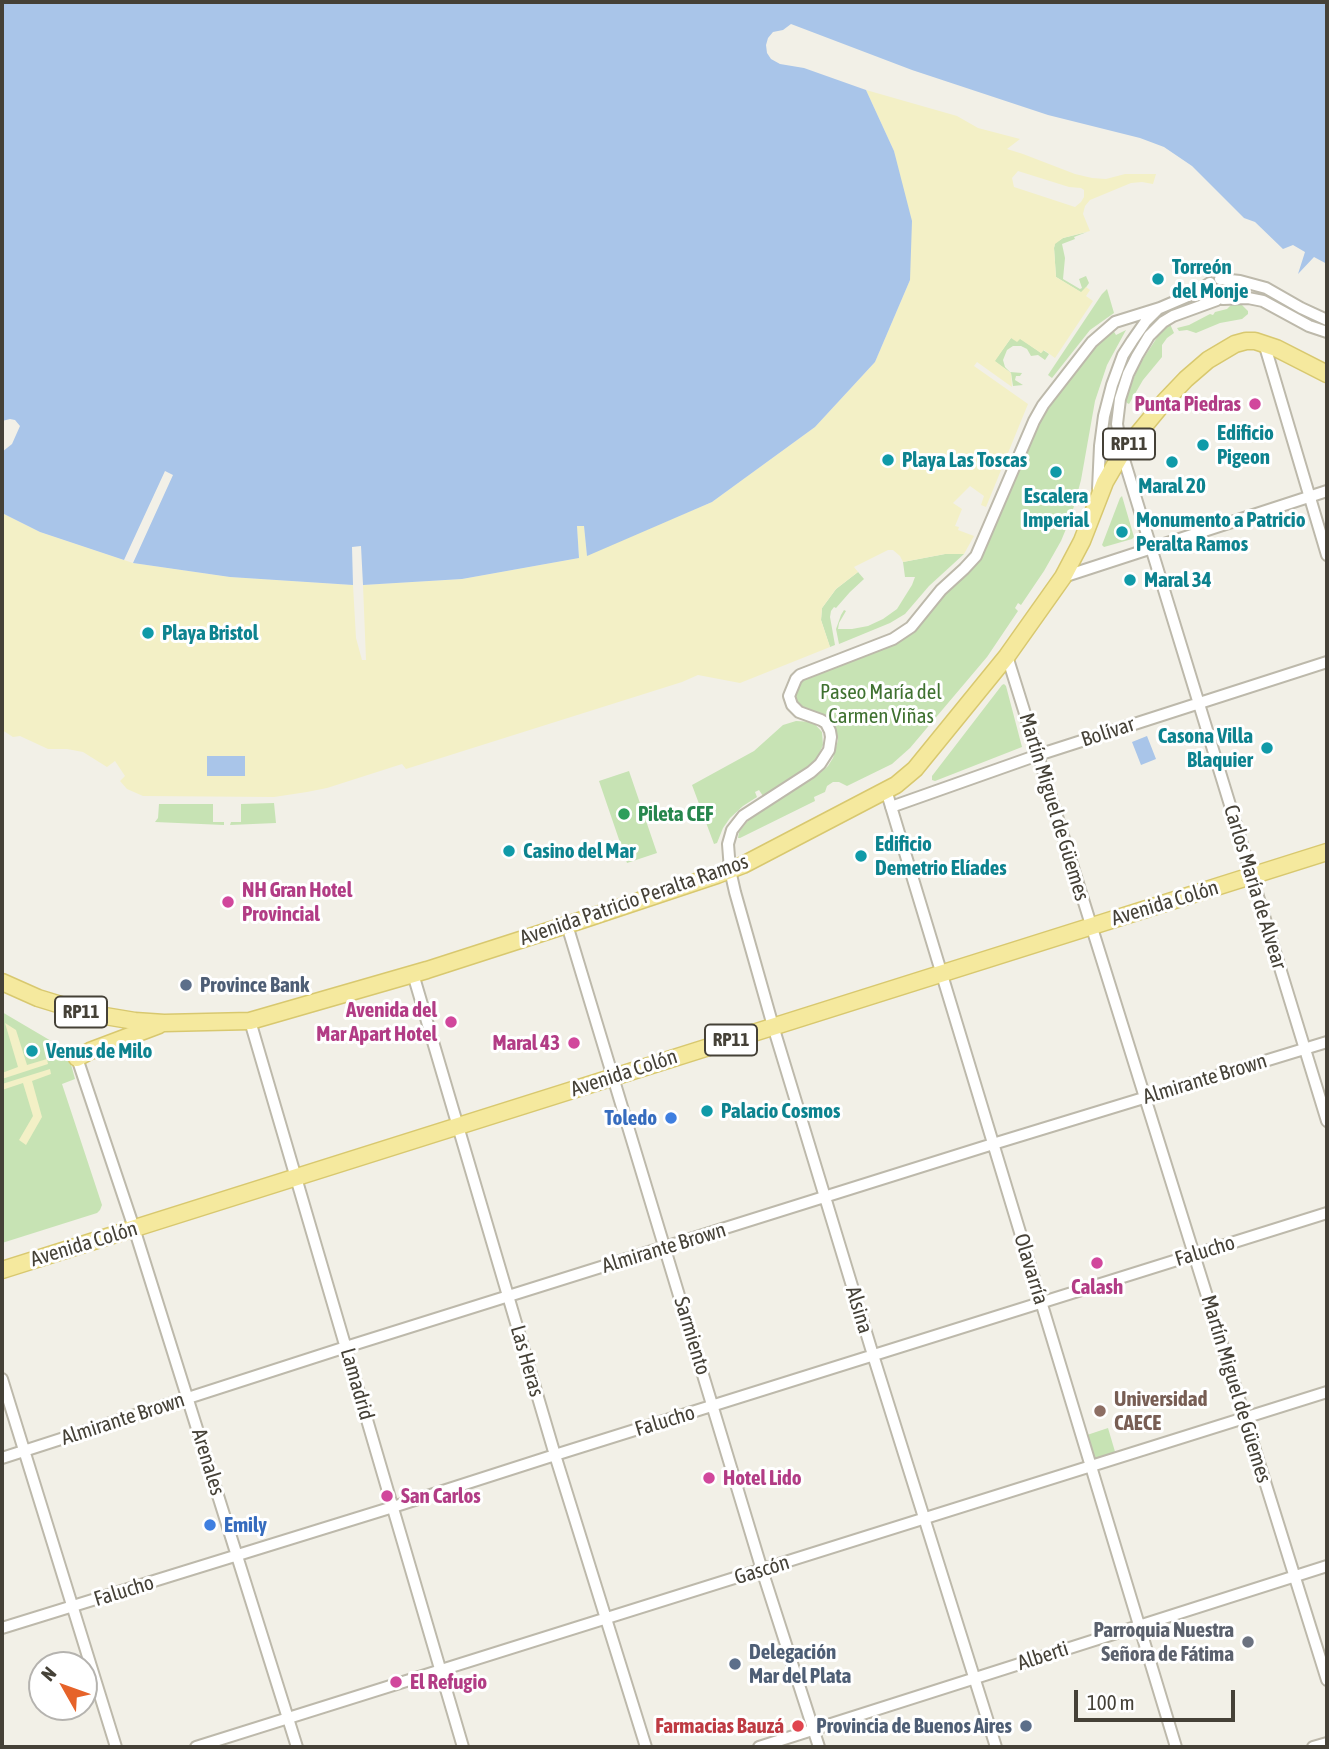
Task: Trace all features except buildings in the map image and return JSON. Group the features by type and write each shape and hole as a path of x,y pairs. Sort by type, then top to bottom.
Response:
{"main road":[{"name":"Avenida Patricio Peralta Ramos","path":"2,982 38,998 87,1013 135,1021 250,1021 413,974 730,870 886,790 915,769 1007,656 1063,578 1082,541 1105,482 1122,453 1165,401 1208,360 1224,349 1246,341 1264,343"},
{"path":"1264,343 1327,374"},
{"name":"Avenida Colón","path":"2,1270 1327,852"},
{"name":"RP11","path":"77,1058 164,1023"}],"street":[{"path":"1215,281 1226,282 1229,288 1228,294 1220,300 1213,299 1209,294 1208,288 1215,281"},
{"path":"1098,501 1100,446 1112,384 1123,355 1146,321 1160,308 1215,281 1240,281 1266,288 1327,320"},
{"name":"Carlos María de Alvear","path":"1327,332 1309,326 1264,301 1248,298 1220,300 1188,309 1168,319 1149,336 1128,374 1117,424 1122,453 1327,1121"},
{"name":"Alsina","path":"996,1747 773,1026 730,870 728,844 732,830 753,808 811,772 829,750 831,737 826,723 799,712 792,705 789,696 796,679 800,675 893,639 911,627 941,590 975,556 1034,421 1083,352 1115,322 1160,308"},
{"path":"1264,343 1327,555"},
{"path":"1063,578 1327,491"},
{"name":"Martín Miguel de Güemes","path":"1007,656 1327,1680"},
{"name":"Bolívar","path":"891,807 1038,755 1327,662"},
{"name":"Olavarría","path":"886,790 1176,1747"},
{"name":"Sarmiento","path":"567,925 762,1570 819,1747"},
{"name":"Las Heras","path":"413,974 555,1455 646,1747"},
{"name":"Lamadrid","path":"250,1021 463,1747"},
{"name":"Almirante Brown","path":"2,1458 346,1347 1327,1042"},
{"name":"Arenales","path":"77,1058 134,1228 297,1747"},
{"name":"Falucho","path":"2,1628 1327,1213"},
{"path":"2,1379 116,1747"},
{"name":"Gascón","path":"196,1747 1327,1392"},
{"name":"Alberti","path":"759,1747 1327,1566"},
{"path":"1312,1747 1327,1743"}],"green space":[{"path":"1087,232 1062,244 1065,258 1063,279 1080,289 1079,279 1086,276 1089,283 1082,293 1056,277 1054,248 1055,243 1063,238"},
{"path":"1107,289 1114,313 1090,330 1052,378 1048,375"},
{"path":"1231,305 1242,305 1248,314 1242,319 1220,323 1196,333 1179,331 1177,328 1213,315"},
{"path":"1170,324 1174,333 1162,345 1162,357 1143,380 1129,404 1127,403 1125,400 1139,365 1158,336"},
{"name":"Paseo María del Carmen Viñas","path":"1113,330 1116,335 1126,330 1107,365 1095,401 1081,480 1071,517 1044,571 1021,605 1018,603 1015,608 1018,611 987,657 910,748 892,764 847,786 833,782 827,786 825,792 814,797 815,801 738,838 739,832 751,817 819,774 833,758 838,740 835,727 824,715 804,709 798,703 795,691 800,682 890,645 966,573 1040,420 1095,346"},
{"path":"1011,338 1020,338 1041,353 1043,350 1049,354 1045,360 1038,355 1031,356 1027,349 1021,346 1013,346 1007,350 1003,360 1005,367 1010,372 1022,373 1016,376 1015,380 1023,385 1013,386 1011,373 994,361"},
{"path":"1122,496 1134,537 1104,547 1102,545"},
{"path":"945,554 964,554 929,586 905,614 839,644 836,629 844,610 846,611 838,629 868,626 883,619 897,609 915,577 905,577 903,562"},
{"path":"858,572 864,579 831,611 835,645 830,647 821,620 822,608 836,589"},
{"path":"1002,685 1006,686 1022,747 932,780 932,776"},
{"path":"796,721 813,722 822,732 823,745 818,756 801,773 763,796 759,790 755,792 757,797 730,818 714,844 692,785 754,751 783,725"},
{"path":"629,771 657,853 627,863 599,781"},
{"path":"274,803 276,823 230,825 231,822 241,822 241,804"},
{"path":"159,804 213,804 213,822 224,822 224,825 155,822"},
{"path":"2,1012 58,1045 69,1057 75,1079 62,1084 102,1205 97,1213 2,1243"},
{"path":"1108,1428 1116,1455 1090,1463 1087,1435"}],"sand":[{"name":"Playa Las Toscas","path":"866,90 957,116 978,128 1020,139 1007,149 1075,174 1106,179 1125,174 1156,174 1153,184 1131,183 1090,200 1083,214 1090,231 1063,238 1055,244 1056,277 1081,292 1086,287 1090,290 1086,296 1093,301 1055,358 1044,350 1041,353 1020,339 1017,342 1011,338 995,361 1011,373 1012,387 977,362 974,366 1028,404 986,507 981,505 984,496 970,486 953,503 962,509 955,526 959,527 958,530 974,536 964,554 945,554 903,562 893,550 888,550 854,567 858,572 836,589 822,608 821,620 830,647 740,683 698,675 406,769 402,764 327,788 274,797 143,796 127,789 120,781 125,776 115,761 107,767 83,752 48,749 20,736 13,737 2,730 2,513 40,532 133,563 230,577 353,585 356,638 362,660 366,660 363,585 462,579 579,558 577,526 584,525 587,555 712,502 815,427 875,362 910,280 894,151","holes":["1018,171 1084,190 1084,197 1075,207 1014,187 1012,178"]},
{"path":"5,1023 16,1030 27,1065 47,1059 48,1064 2,1079 2,1073 18,1067"},
{"path":"50,1069 51,1074 32,1081 42,1117 26,1145 19,1140 33,1116 23,1083 2,1090 2,1084"}],"water":[{"path":"2,2 1327,2 1327,264 1314,257 1298,274 1305,252 1293,245 1283,249 1255,222 1244,218 1192,166 1164,147 1140,138 1048,115 912,70 791,24 783,30 773,32 768,38 767,53 780,64 804,68 866,90 894,151 912,221 910,280 875,362 815,427 712,502 587,556 584,526 577,526 579,558 462,579 363,585 361,546 352,547 353,585 230,577 133,563 173,475 165,471 124,560 40,532 2,513 2,452 12,444 20,426 15,420 2,421"},
{"path":"1147,736 1156,759 1141,765 1132,742"},
{"path":"207,756 245,756 245,776 207,776"}],"place":[{"name":"Torreón del Monje","path":"1158,279"},
{"name":"Punta Piedras","path":"1255,404"},
{"name":"Edificio Pigeon","path":"1203,445"},
{"name":"Playa Las Toscas","path":"888,460"},
{"name":"Maral 20","path":"1172,462"},
{"name":"Escalera Imperial","path":"1056,472"},
{"name":"Monumento a Patricio Peralta Ramos","path":"1122,532"},
{"name":"Maral 34","path":"1130,580"},
{"name":"Playa Bristol","path":"148,633"},
{"name":"Casona Villa Blaquier","path":"1267,748"},
{"name":"Pileta CEF","path":"624,814"},
{"name":"Casino del Mar","path":"509,851"},
{"name":"Edificio Demetrio Elíades","path":"861,856"},
{"name":"NH Gran Hotel Provincial","path":"228,902"},
{"name":"Province Bank","path":"186,985"},
{"name":"Avenida del Mar Apart Hotel","path":"451,1022"},
{"name":"Maral 43","path":"574,1043"},
{"name":"Venus de Milo","path":"32,1051"},
{"name":"Palacio Cosmos","path":"707,1111"},
{"name":"Toledo","path":"671,1118"},
{"name":"Calash","path":"1097,1263"},
{"name":"Universidad CAECE","path":"1100,1411"},
{"name":"Hotel Lido","path":"709,1478"},
{"name":"San Carlos","path":"387,1496"},
{"name":"Emily","path":"210,1525"},
{"name":"Parroquia Nuestra Señora de Fátima","path":"1248,1642"},
{"name":"Delegación Mar del Plata","path":"735,1664"},
{"name":"El Refugio","path":"396,1682"},
{"name":"Farmacias Bauzá","path":"798,1726"},
{"name":"Provincia de Buenos Aires","path":"1026,1726"}]}
